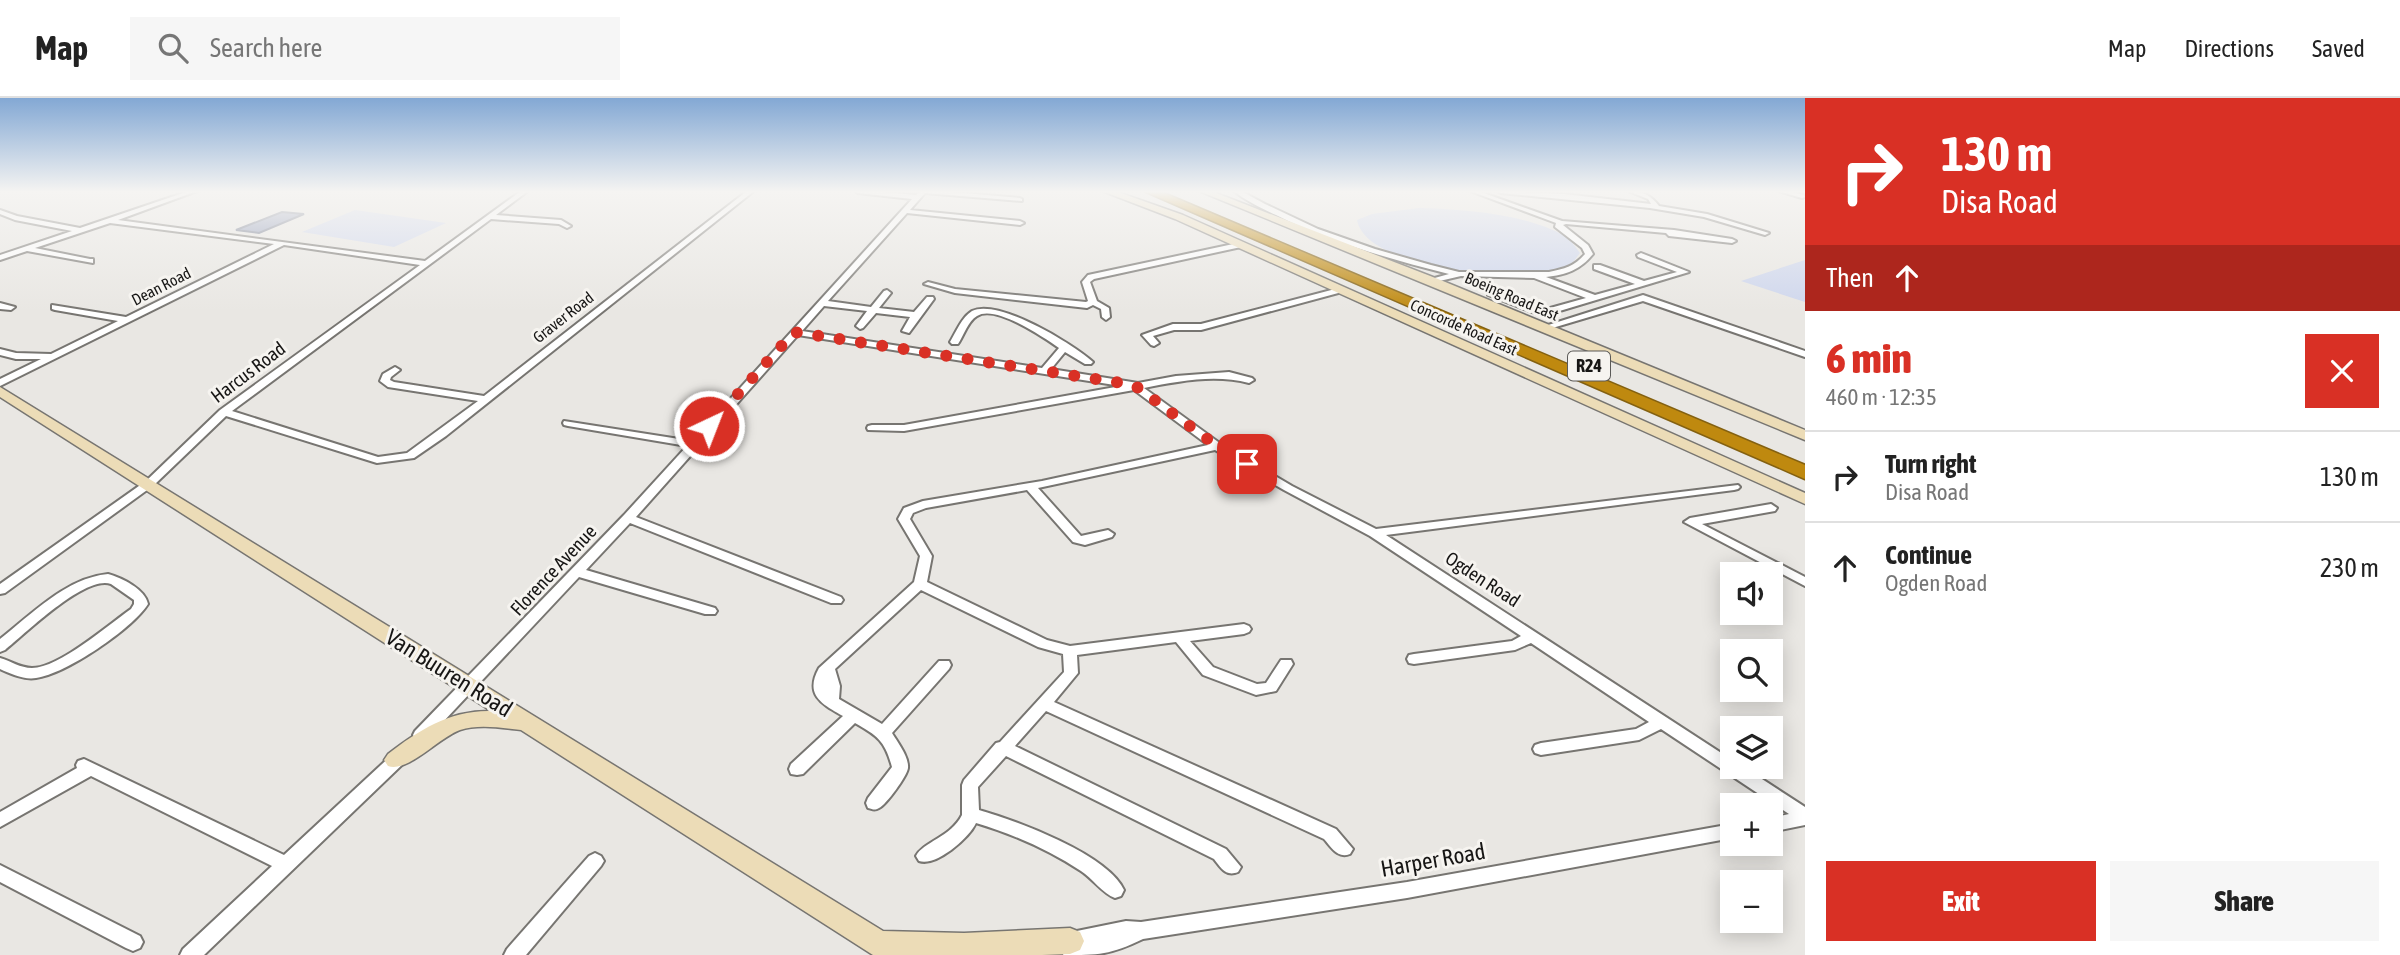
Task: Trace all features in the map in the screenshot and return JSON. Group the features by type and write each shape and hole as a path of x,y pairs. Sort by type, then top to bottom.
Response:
{"highway":[{"path":"1233,231 1399,297"},
{"name":"R24","path":"1244,231 1805,473"},
{"name":"R24","path":"1266,231 1805,458"},
{"path":"1276,231 1374,275"}],"main road":[{"name":"Concorde Road East","path":"1208,231 1805,499"},
{"name":"Boeing Road East","path":"1306,231 1452,288 1805,435"},
{"name":"Van Buuren Road","path":"0,391 890,949"},
{"path":"396,760 428,736 455,722 482,718 529,723"},
{"path":"890,949 964,946 1072,948"}],"street":[{"path":"0,258 77,231"},
{"path":"192,231 425,263"},
{"name":"Harcus Road","path":"0,590 150,483 224,412 470,231"},
{"name":"Graver Road","path":"394,459 415,454 699,231"},
{"name":"Florence Avenue","path":"190,955 470,687 628,518 886,231"},
{"path":"1323,231 1362,247 1471,276 1537,276 1580,264 1589,254 1585,247 1565,231"},
{"path":"1642,231 1732,241"},
{"path":"1675,231 1679,236"},
{"path":"1758,231 1765,233"},
{"name":"Dean Road","path":"0,383 283,243"},
{"path":"1106,317 1105,309 1093,302 1086,282 1088,278 1238,245"},
{"path":"26,249 90,261"},
{"path":"1492,295 1543,313 1685,271 1641,255"},
{"path":"1597,267 1643,284"},
{"path":"1434,281 1461,274"},
{"path":"1452,288 1471,276"},
{"path":"1537,276 1594,298"},
{"path":"928,284 934,288 1080,306 1093,302"},
{"path":"1153,344 1147,335 1154,331 1173,327 1201,327 1339,290"},
{"path":"860,327 871,309 887,293"},
{"path":"1546,327 1643,298 1805,354"},
{"path":"906,331 930,299"},
{"path":"820,303 916,315"},
{"path":"0,306 10,307"},
{"path":"55,307 125,320"},
{"path":"955,342 972,314 980,312 1017,318 1088,362"},
{"path":"1190,322 1236,312 1249,314"},
{"path":"794,332 1134,385"},
{"path":"1045,370 1063,347"},
{"path":"0,352 16,356 53,356"},
{"path":"395,370 386,376 385,382 485,399"},
{"path":"872,428 904,428 1134,385 1229,375 1249,380"},
{"name":"Ogden Road","path":"1134,385 1217,446 1288,488 1374,533 1805,817"},
{"path":"224,412 377,460 394,459"},
{"path":"568,423 692,444"},
{"path":"874,803 897,775 900,767 884,732 852,717 820,690 827,668 920,584 926,556 907,527 905,519 908,511 923,505 1030,486 1217,446"},
{"path":"1030,486 1077,539 1085,541 1108,534"},
{"path":"1374,533 1734,487"},
{"path":"1771,508 1690,522 1805,582"},
{"path":"628,518 836,600"},
{"path":"1785,572 1805,568"},
{"path":"578,572 710,611"},
{"path":"0,663 21,673 39,673 66,660 136,612 141,604 140,598 110,578 96,579 76,588 1,646"},
{"path":"920,584 1043,644 1070,651 1244,628"},
{"path":"1414,659 1515,645 1532,637"},
{"path":"1180,638 1208,671 1256,690 1271,687 1286,664"},
{"path":"925,856 961,832 971,815 970,785 1071,673 1070,651"},
{"path":"884,732 944,665"},
{"path":"1043,703 1330,834 1344,849"},
{"path":"797,769 852,717"},
{"path":"1541,748 1639,734 1662,722"},
{"path":"1002,747 1220,854 1231,867"},
{"path":"0,820 88,767 287,865"},
{"path":"971,815 1007,825 1103,874 1115,890"},
{"path":"1783,822 1805,817"},
{"name":"Harper Road","path":"1024,955 1119,942 1141,931 1407,890 1720,833"},
{"path":"514,955 595,861"},
{"path":"0,873 133,942"}],"shaded area":[{"path":"304,231 429,231 394,247 302,232"},
{"path":"1363,231 1554,231 1565,236 1580,253 1569,265 1549,271 1487,273 1418,262 1388,251 1367,237"},
{"path":"1805,260 1805,302 1741,281"}],"route":[{"path":"709,426 794,332 1134,385 1217,446 1247,464"}]}
